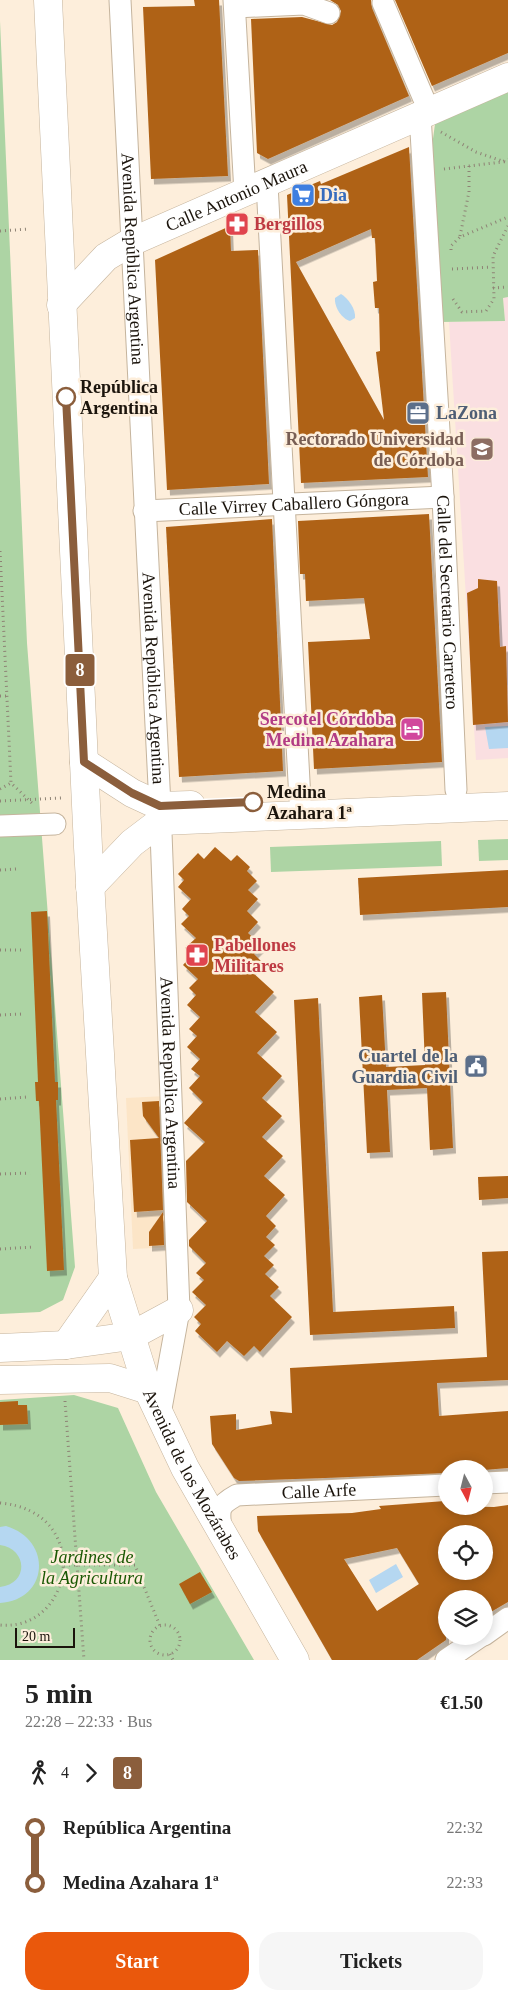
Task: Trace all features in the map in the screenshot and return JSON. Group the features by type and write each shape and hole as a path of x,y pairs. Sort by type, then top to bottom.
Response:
{"main road":[{"path":"48,0 90,887 113,1278 66,1345"},
{"name":"Calle Antonio Maura","path":"61,305 106,257 131,242 508,77"},
{"path":"84,762 161,813 508,806"},
{"path":"90,887 161,813 300,800 508,787"},
{"name":"Avenida de los Mozárabes","path":"113,1278 148,1390 185,1468 295,1660"},
{"path":"0,1348 66,1345 131,1336 178,1310"},
{"path":"0,1380 110,1378 148,1390"}],"street":[{"name":"Avenida República Argentina","path":"120,0 144,510 161,813 178,1310 160,1414"},
{"path":"382,3 425,113"},
{"path":"300,800 284,504 256,188 234,4 304,4 329,13"},
{"name":"Calle del Secretario Carretero","path":"425,113 424,171 443,496 456,790"},
{"name":"Calle Virrey Caballero Góngora","path":"144,510 443,496"},
{"path":"0,826 55,824"},
{"path":"493,1483 508,1482"},
{"name":"Calle Arfe","path":"221,1531 219,1514 222,1504 228,1499 237,1496 438,1485"},
{"path":"493,1628 508,1618"},
{"path":"446,1660 468,1645"}],"path":[{"path":"451,140 508,163"},
{"path":"424,171 502,162 508,159"},
{"path":"460,237 469,192 469,166"},
{"path":"451,252 450,246 460,237 508,217"},
{"path":"453,294 453,302 462,312 486,311 494,300 492,267 495,248 508,226"},
{"path":"0,231 28,229"},
{"path":"452,264 452,278"},
{"path":"452,269 492,267"},
{"path":"493,288 508,287"},
{"path":"0,551 11,783 55,824"},
{"path":"0,696 7,696"},
{"path":"0,789 11,783"},
{"path":"0,802 86,796"},
{"path":"0,870 18,869"},
{"path":"0,950 21,950"},
{"path":"0,1016 24,1014"},
{"path":"0,1098 27,1097"},
{"path":"0,1174 30,1173"},
{"path":"0,1249 33,1247"},
{"path":"63,1378 84,1660"},
{"path":"0,1504 16,1505 31,1510 45,1520 56,1533 62,1548 64,1565 61,1583 53,1599 40,1613 24,1622 0,1625"},
{"path":"64,1565 135,1565 160,1626"},
{"path":"160,1626 173,1627 180,1635 178,1649 170,1654 160,1654 150,1643 152,1633 160,1626"},
{"path":"170,1654 173,1660"}],"shaded area":[{"name":"Rectorado Universidad de Córdoba","path":"503,297 508,297 508,758 476,760 449,322 505,321"},
{"path":"166,1096 173,1247 133,1249 126,1098"}],"green space":[{"path":"0,21 27,643 75,1267 63,1300 40,1312 0,1314"},
{"path":"508,86 508,297 503,298 505,321 440,322 432,146 435,124"},
{"path":"508,839 508,860 479,861 478,840"},
{"path":"441,841 442,866 271,872 270,847"},
{"name":"Jardines de la Agricultura","path":"74,1395 118,1408 156,1492 254,1660 0,1660 0,1400"}],"water":[{"path":"341,294 349,301 354,311 355,318 350,321 341,315 337,309 335,298"},
{"path":"508,726 508,748 489,749 485,727"},
{"path":"6,1526 21,1533 32,1544 38,1556 39,1569 36,1581 28,1592 16,1599 0,1603 0,1587 16,1580 21,1566 20,1559 16,1553 0,1545 0,1527"},
{"path":"396,1564 403,1577 376,1593 369,1580"}],"building":[{"path":"194,0 219,0 228,176 151,179 143,7 195,6"},
{"path":"330,0 371,0 372,8 409,96 268,159 257,153 251,19 302,17 332,25 337,22 341,11 338,5"},
{"path":"395,0 508,0 508,53 432,86"},
{"path":"409,147 428,477 301,483 287,195 320,181 321,184","holes":["371,229 372,238 375,238 377,281 373,282 375,308 379,308 380,351 376,352 384,420 296,262"]},
{"path":"230,226 231,251 258,250 269,484 167,490 155,260"},
{"path":"429,514 442,762 314,769 308,642 370,639 364,598 306,601 305,574 300,574 298,521"},
{"path":"272,519 283,771 179,777 166,527"},
{"path":"478,579 497,581 500,647 506,646 508,722 473,725 467,593 478,588"},
{"path":"215,847 231,861 237,855 250,867 247,871 257,881 248,890 258,899 247,911 258,922 248,933 262,946 254,954 261,961 251,971 274,992 255,1012 277,1032 257,1053 282,1076 262,1098 282,1116 262,1137 283,1156 264,1176 285,1195 266,1216 276,1226 266,1237 275,1245 264,1256 274,1265 265,1274 279,1287 270,1296 292,1317 260,1352 254,1346 244,1356 227,1341 217,1352 195,1331 201,1324 194,1317 206,1305 192,1292 204,1280 196,1273 206,1263 189,1246 189,1240 207,1221 187,1202 186,1161 205,1142 184,1123 203,1102 189,1088 200,1076 191,1069 200,1059 187,1047 197,1036 189,1029 200,1017 187,1005 196,995 189,988 198,979 183,965 192,955 185,948 196,938 181,924 189,916 182,909 191,899 178,887 184,880 178,874 198,853 204,859"},
{"path":"508,870 508,907 360,915 358,878"},
{"path":"47,911 55,1082 58,1082 58,1100 56,1100 64,1270 47,1271 39,1101 36,1101 35,1082 38,1082 31,912"},
{"path":"446,992 453,1148 430,1150 427,1088 387,1090 390,1152 367,1153 359,997 382,995 386,1067 425,1065 422,993"},
{"path":"318,998 333,1312 454,1306 455,1328 310,1335 294,1000"},
{"path":"159,1101 163,1210 134,1212 130,1140 159,1138 143,1116 142,1102"},
{"path":"508,1176 508,1198 479,1200 478,1177"},
{"path":"163,1212 164,1245 149,1246 149,1232"},
{"path":"508,1251 508,1380 437,1383 439,1416 508,1411 508,1468 493,1469 493,1460 438,1460 438,1473 239,1481 234,1478 212,1444 210,1416 236,1414 236,1430 272,1424 270,1411 292,1413 290,1368 487,1357 482,1252"},
{"path":"18,1401 18,1405 27,1405 28,1424 0,1425 0,1402"},
{"path":"438,1502 438,1515 493,1515 493,1507 508,1505 508,1602 493,1611 493,1590 438,1590 439,1645 417,1660 332,1660 258,1531 257,1516 352,1513 381,1509 379,1506","holes":["397,1548 419,1584 377,1611 344,1559"]},
{"path":"200,1572 212,1592 190,1604 179,1584"}],"bus line":[{"name":"8","path":"66,397 84,762 132,793 160,806 253,802"}],"place":[{"name":"Dia","path":"303,195"},
{"name":"Bergillos","path":"237,224"},
{"name":"República Argentina","path":"66,397"},
{"name":"LaZona","path":"418,413"},
{"name":"Rectorado Universidad de Córdoba","path":"482,449"},
{"name":"Sercotel Córdoba Medina Azahara","path":"412,729"},
{"name":"Medina Azahara 1ª","path":"253,802"},
{"name":"Pabellones Militares","path":"197,955"},
{"name":"Cuartel de la Guardia Civil","path":"476,1066"}]}
